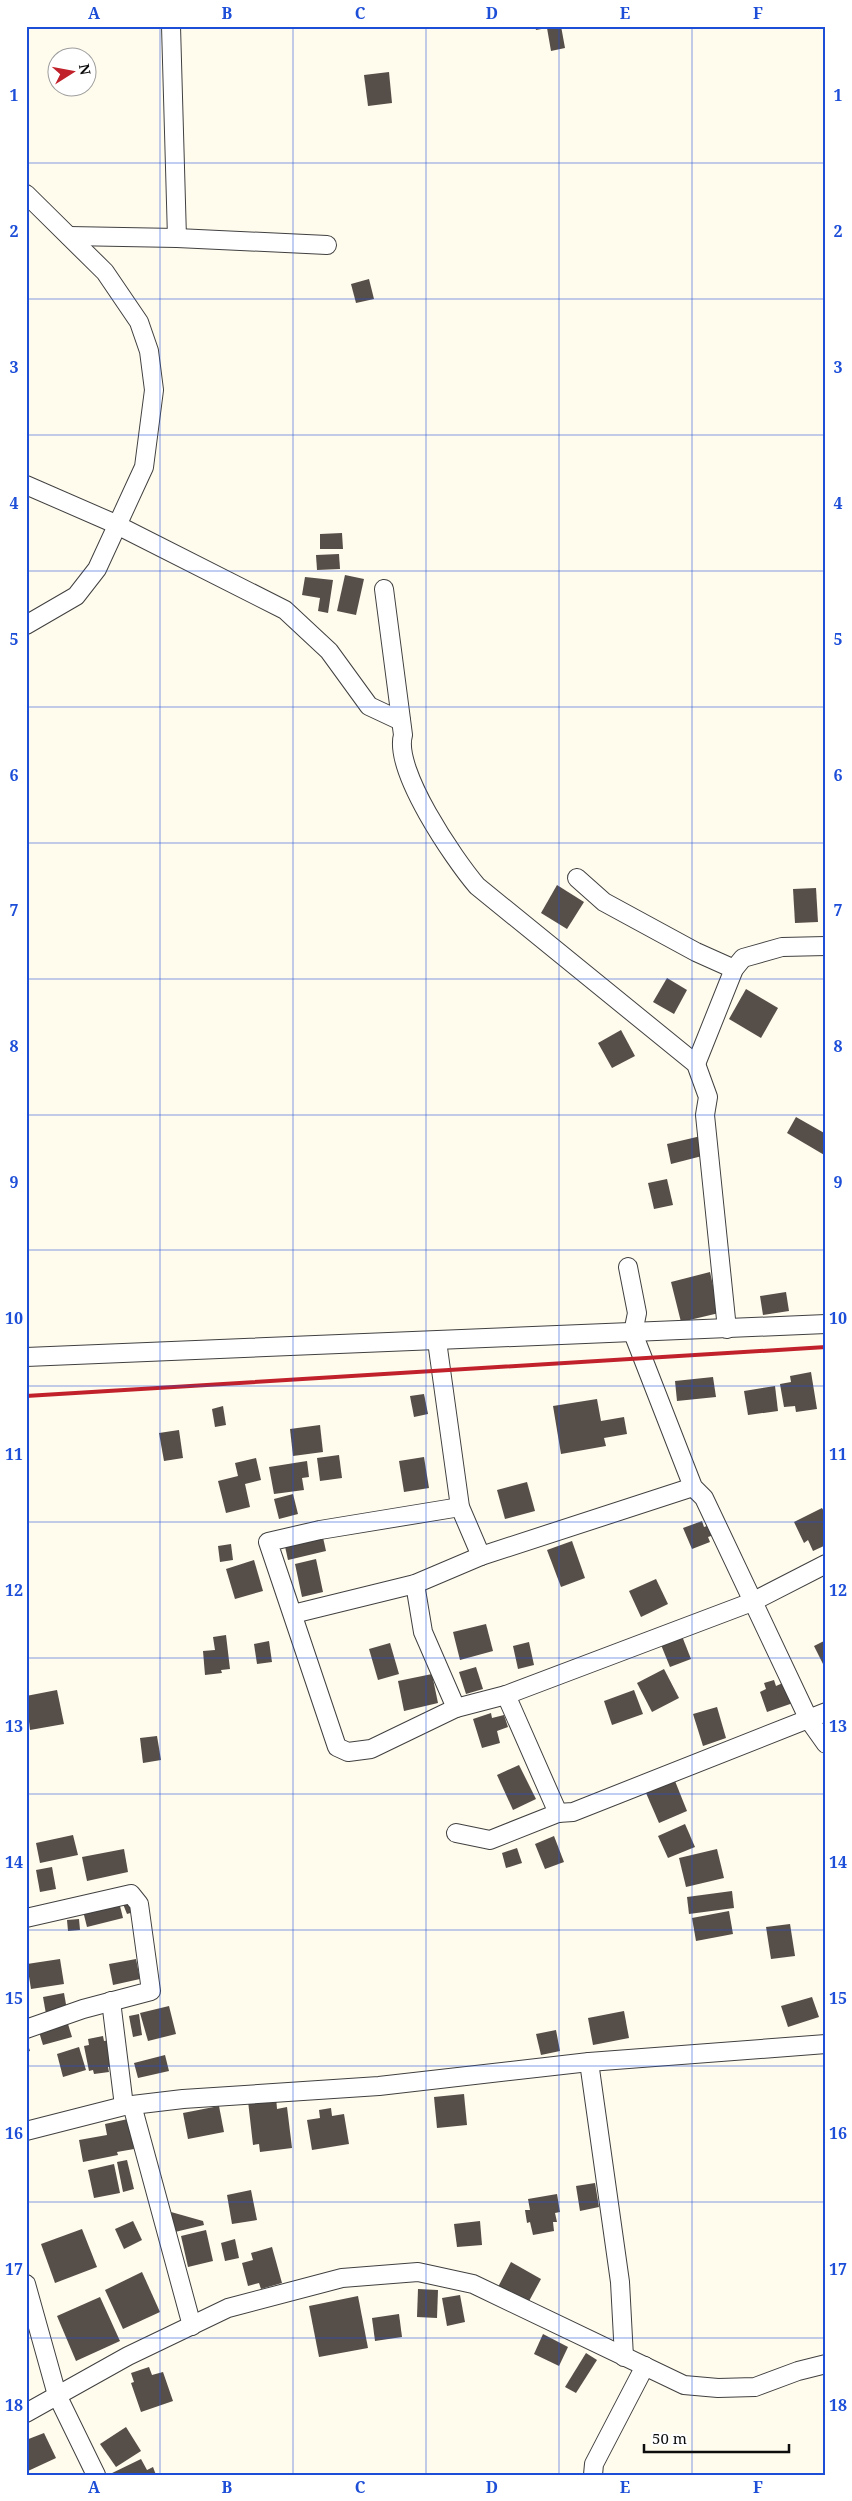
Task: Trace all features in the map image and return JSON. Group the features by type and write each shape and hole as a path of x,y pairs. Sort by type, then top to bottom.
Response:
{"street":[{"path":"171,26 177,238"},
{"path":"26,194 105,272 139,322 149,351 154,390 144,468 97,569 76,596 26,625"},
{"path":"69,236 177,238 327,245"},
{"path":"26,485 117,525 285,610 329,651 369,706 401,721"},
{"path":"384,589 403,736 400,746 421,801 459,865 477,886 696,1064 708,1096 705,1115 726,1329"},
{"path":"577,878 604,902 696,952 734,969"},
{"path":"696,1064 734,969 743,958 782,947 826,946"},
{"path":"628,1267 637,1313 633,1334 694,1487 704,1498 809,1720 826,1744"},
{"path":"26,1357 633,1334 826,1324"},
{"path":"437,1341 460,1507 481,1556"},
{"path":"293,1614 416,1584 481,1556 694,1487"},
{"path":"460,1507 320,1530 268,1542 338,1747 348,1752 370,1749 456,1708 506,1695 752,1602 826,1564"},
{"path":"416,1584 423,1632 456,1708"},
{"path":"506,1695 558,1813"},
{"path":"456,1833 490,1840 558,1813 573,1812 826,1712"},
{"path":"26,1918 131,1894 140,1904 151,1991 111,2001 26,2029"},
{"path":"111,2001 128,2106 192,2326"},
{"path":"26,2131 128,2106 182,2099 380,2086 589,2062 826,2044"},
{"path":"589,2062 620,2282 624,2357"},
{"path":"26,2413 128,2356 228,2308 342,2278 418,2272 473,2284 684,2385 718,2388 755,2387 798,2371 826,2364"},
{"path":"26,2284 58,2395 96,2475"},
{"path":"593,2475 594,2464 645,2366"}],"building":[{"path":"535,26 561,26 565,48 551,51 547,28 536,30"},
{"path":"389,72 392,103 368,106 364,75"},
{"path":"369,279 374,299 356,303 351,284"},
{"path":"342,533 343,549 320,549 320,534"},
{"path":"339,554 340,569 317,570 316,555"},
{"path":"345,575 364,579 356,615 337,611"},
{"path":"305,577 333,580 328,613 318,611 320,598 302,595"},
{"path":"557,885 584,902 567,929 541,913"},
{"path":"816,888 818,922 795,923 793,889"},
{"path":"667,978 687,990 674,1014 653,1002"},
{"path":"746,989 778,1008 761,1038 729,1019"},
{"path":"621,1030 635,1056 612,1068 598,1043"},
{"path":"796,1117 826,1134 826,1156 787,1133"},
{"path":"701,1136 706,1155 671,1164 667,1144"},
{"path":"667,1179 673,1205 654,1209 648,1183"},
{"path":"710,1272 719,1313 681,1322 671,1282"},
{"path":"786,1292 789,1311 763,1315 760,1296"},
{"path":"811,1372 817,1409 796,1412 795,1406 784,1407 780,1384 791,1382 790,1376"},
{"path":"713,1377 716,1397 677,1401 675,1381"},
{"path":"775,1386 778,1411 748,1415 744,1391"},
{"path":"424,1394 428,1414 414,1417 410,1396"},
{"path":"597,1399 601,1421 624,1417 627,1434 604,1438 606,1446 561,1454 553,1406"},
{"path":"223,1406 226,1425 215,1427 212,1409"},
{"path":"320,1425 323,1452 293,1456 290,1429"},
{"path":"179,1430 183,1458 164,1461 159,1433"},
{"path":"339,1455 342,1478 320,1481 317,1458"},
{"path":"424,1457 429,1488 404,1492 399,1461"},
{"path":"256,1458 261,1480 245,1484 250,1507 226,1513 218,1481 238,1476 235,1463"},
{"path":"307,1461 309,1477 302,1478 304,1490 274,1494 269,1467"},
{"path":"527,1482 535,1511 505,1519 497,1490"},
{"path":"293,1494 298,1514 279,1519 274,1499"},
{"path":"822,1508 826,1515 826,1545 813,1551 808,1540 804,1543 794,1522"},
{"path":"702,1521 704,1527 710,1525 714,1535 708,1537 710,1542 692,1549 683,1528"},
{"path":"322,1533 326,1551 288,1560 284,1542"},
{"path":"572,1541 585,1578 561,1587 547,1550"},
{"path":"231,1544 233,1560 220,1562 218,1546"},
{"path":"316,1559 323,1592 302,1597 295,1564"},
{"path":"254,1560 263,1591 235,1599 226,1569"},
{"path":"656,1579 668,1604 641,1617 629,1591"},
{"path":"486,1624 493,1651 460,1660 453,1632"},
{"path":"680,1631 691,1659 670,1667 659,1640"},
{"path":"226,1635 230,1669 221,1670 222,1673 205,1675 203,1651 215,1650 213,1637"},
{"path":"826,1640 826,1670 814,1646"},
{"path":"269,1641 272,1662 257,1664 254,1644"},
{"path":"529,1642 534,1665 518,1669 513,1646"},
{"path":"390,1643 399,1674 378,1680 369,1649"},
{"path":"476,1667 483,1689 466,1694 459,1672"},
{"path":"664,1669 679,1698 652,1712 637,1683"},
{"path":"432,1674 438,1703 404,1711 398,1681"},
{"path":"774,1680 776,1686 785,1682 793,1703 767,1712 760,1692 766,1689 764,1683"},
{"path":"57,1690 64,1724 30,1730 26,1696"},
{"path":"634,1690 643,1714 612,1725 604,1701"},
{"path":"717,1707 726,1738 703,1746 693,1714"},
{"path":"491,1713 492,1718 504,1715 508,1727 497,1731 500,1743 482,1748 473,1719"},
{"path":"157,1736 161,1760 143,1763 140,1738"},
{"path":"519,1765 536,1799 513,1810 497,1775"},
{"path":"675,1781 687,1811 659,1823 646,1793"},
{"path":"685,1824 695,1847 668,1858 658,1836"},
{"path":"73,1835 78,1855 40,1863 36,1843"},
{"path":"554,1836 564,1862 545,1869 535,1844"},
{"path":"517,1848 522,1863 506,1868 502,1853"},
{"path":"124,1849 128,1872 87,1881 82,1857"},
{"path":"717,1849 724,1878 686,1887 679,1858"},
{"path":"52,1867 56,1889 40,1892 36,1870"},
{"path":"732,1891 734,1908 689,1914 687,1897"},
{"path":"135,1901 137,1911 127,1914 123,1904"},
{"path":"119,1902 123,1918 87,1927 83,1911"},
{"path":"729,1911 733,1934 696,1941 692,1918"},
{"path":"79,1919 80,1930 68,1931 67,1920"},
{"path":"790,1924 795,1956 771,1959 766,1927"},
{"path":"60,1959 64,1984 31,1989 27,1964"},
{"path":"136,1959 140,1979 113,1985 109,1964"},
{"path":"64,1993 67,2010 46,2014 43,1997"},
{"path":"812,1997 819,2017 788,2027 781,2006"},
{"path":"169,2006 176,2034 148,2041 140,2013"},
{"path":"624,2011 629,2038 593,2045 588,2018"},
{"path":"139,2014 142,2035 133,2037 129,2016"},
{"path":"68,2024 72,2037 43,2045 39,2032"},
{"path":"556,2030 560,2051 541,2055 536,2034"},
{"path":"103,2036 104,2041 110,2040 115,2066 108,2067 109,2072 94,2074 93,2070 89,2071 84,2046 89,2045 88,2039"},
{"path":"26,2039 30,2051 26,2052"},
{"path":"79,2047 86,2070 63,2077 57,2054"},
{"path":"165,2055 169,2071 138,2078 134,2063"},
{"path":"464,2094 467,2125 437,2128 434,2097"},
{"path":"276,2097 277,2109 287,2107 292,2148 260,2152 259,2144 253,2145 248,2101"},
{"path":"219,2106 224,2132 188,2139 183,2113"},
{"path":"331,2108 332,2116 344,2114 349,2144 312,2150 307,2120 320,2118 319,2110"},
{"path":"128,2119 134,2149 117,2152 118,2155 83,2162 79,2140 107,2135 105,2124"},
{"path":"127,2160 134,2189 123,2192 117,2162"},
{"path":"114,2164 120,2193 94,2198 88,2170"},
{"path":"595,2183 599,2207 580,2211 576,2186"},
{"path":"251,2190 257,2220 232,2224 227,2195"},
{"path":"557,2194 560,2212 555,2213 557,2222 553,2222 554,2231 533,2235 530,2222 527,2223 525,2210 530,2210 528,2199"},
{"path":"171,2212 203,2221 204,2225 175,2232"},
{"path":"133,2221 142,2240 124,2249 115,2229"},
{"path":"480,2221 482,2245 457,2247 454,2224"},
{"path":"82,2229 97,2267 55,2283 41,2244"},
{"path":"206,2230 213,2261 188,2267 181,2236"},
{"path":"235,2239 239,2258 225,2261 221,2243"},
{"path":"272,2247 282,2283 261,2289 259,2283 248,2286 242,2263 253,2260 251,2253"},
{"path":"511,2262 541,2279 528,2303 498,2287"},
{"path":"142,2272 160,2312 123,2329 105,2290"},
{"path":"418,2289 438,2290 437,2318 417,2317"},
{"path":"460,2295 465,2322 447,2326 442,2298"},
{"path":"358,2296 368,2348 319,2357 309,2306"},
{"path":"100,2297 120,2341 76,2361 57,2316"},
{"path":"399,2314 402,2337 375,2341 372,2318"},
{"path":"543,2334 568,2347 559,2366 534,2354"},
{"path":"586,2353 597,2360 576,2393 565,2387"},
{"path":"149,2367 152,2375 163,2372 173,2401 141,2412 131,2383 134,2382 131,2373"},
{"path":"126,2427 141,2451 116,2467 100,2444"},
{"path":"44,2433 56,2458 28,2471 26,2440"},
{"path":"141,2459 147,2470 153,2467 156,2475 108,2475"}],"railway":[{"path":"26,1396 826,1347"}]}
